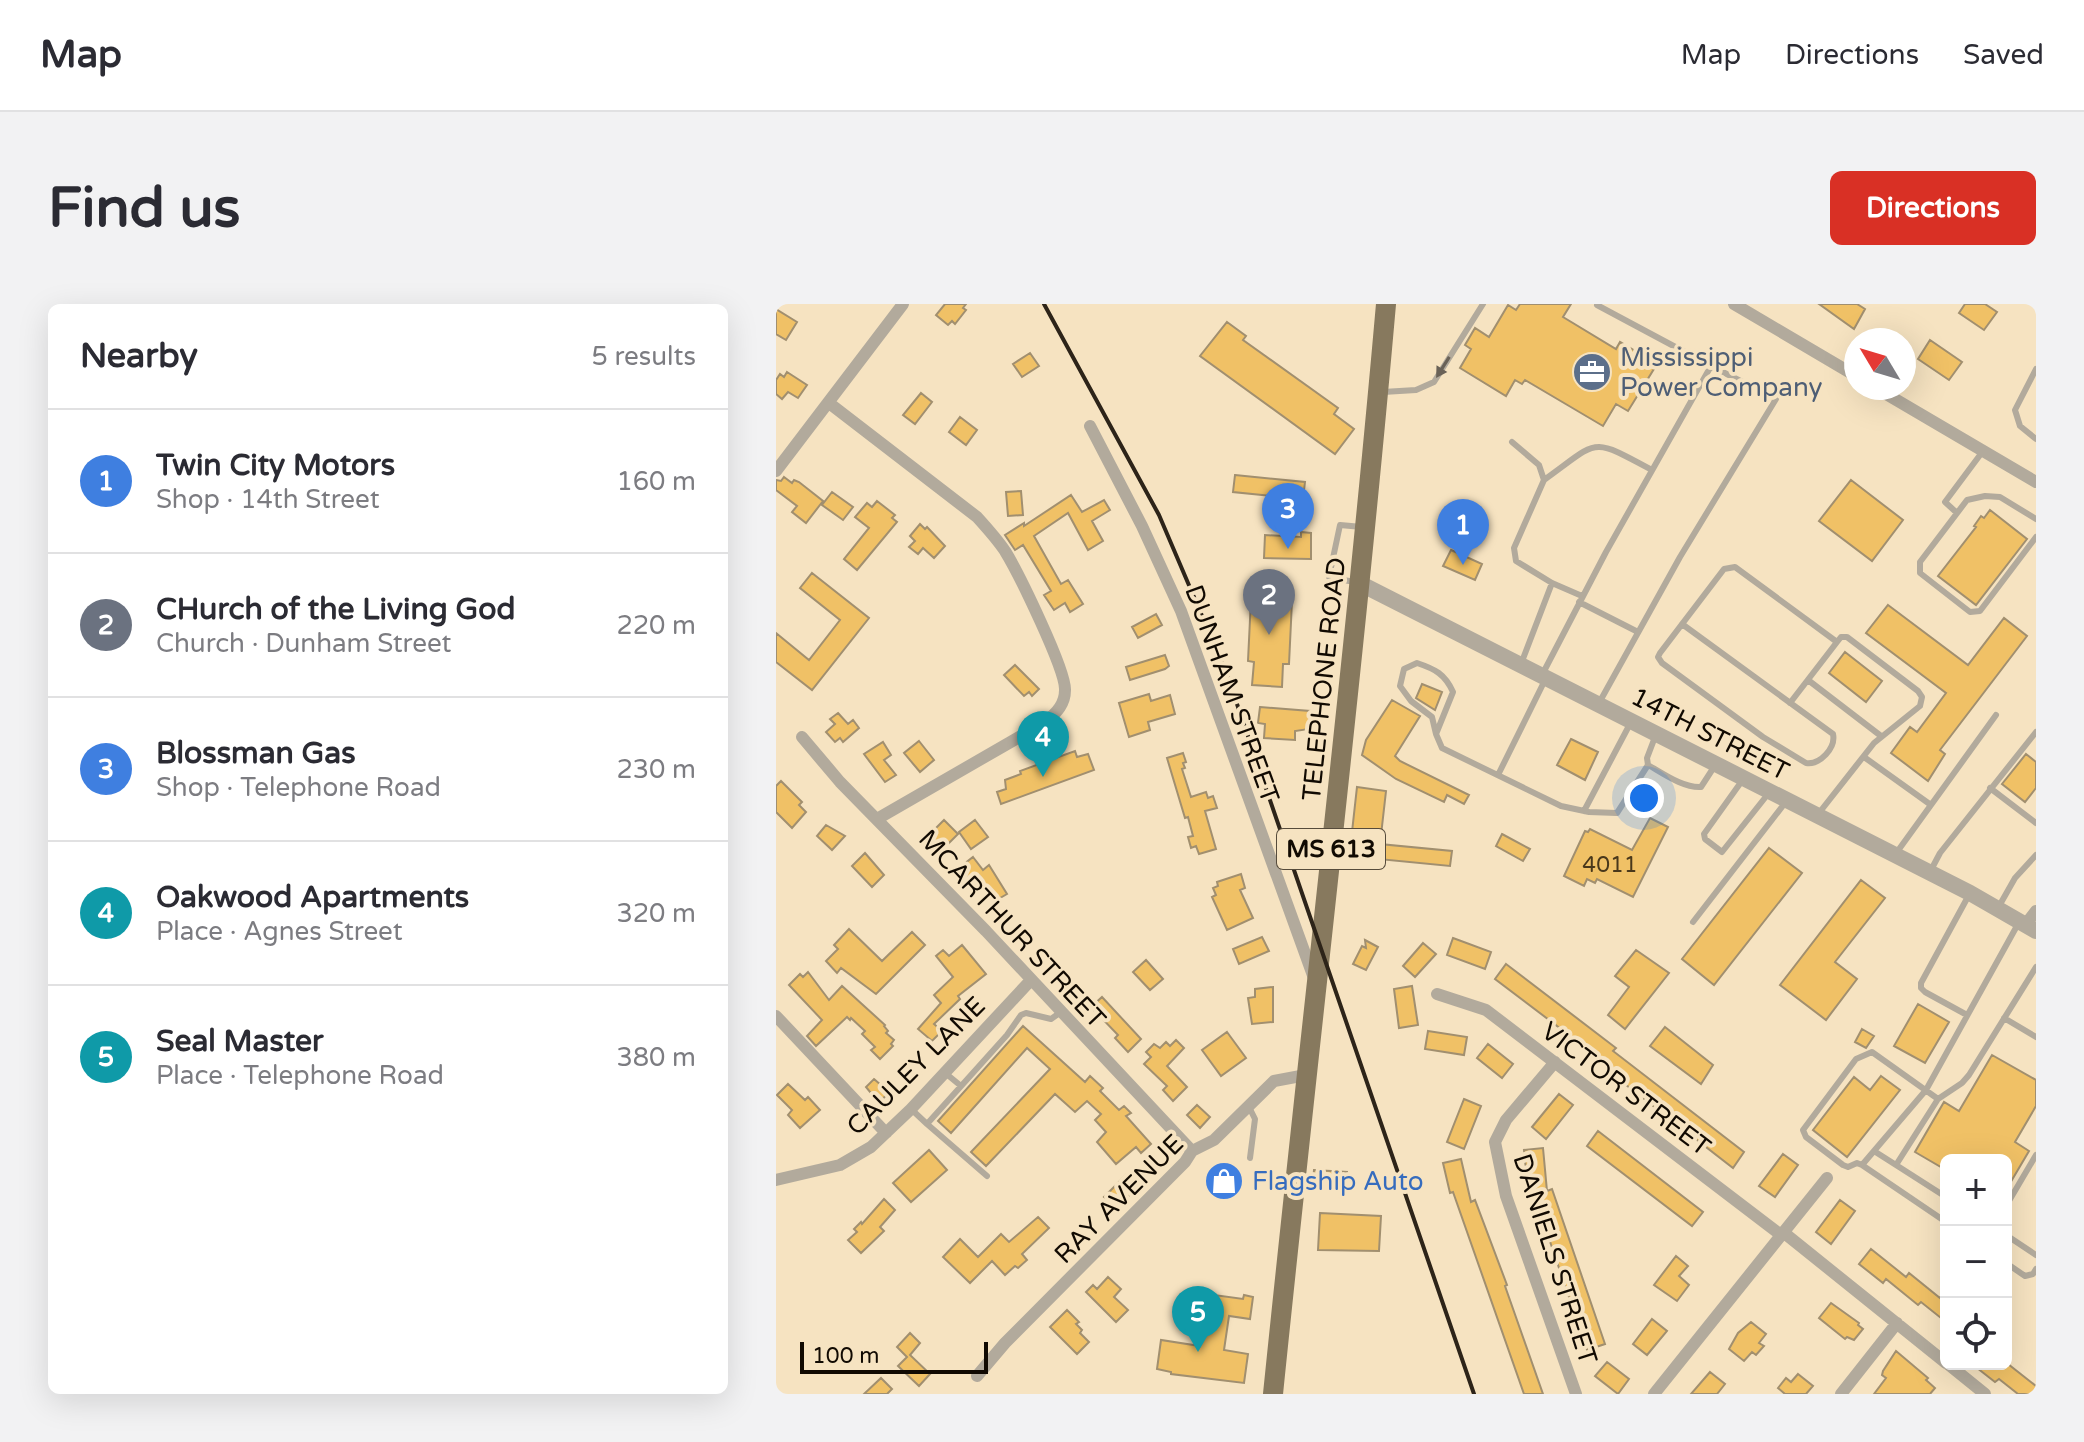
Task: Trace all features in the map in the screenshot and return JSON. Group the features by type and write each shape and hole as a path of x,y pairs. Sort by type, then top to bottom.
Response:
{"main road":[{"name":"TELEPHONE ROAD","path":"1273,1394 1361,584 1386,304"}],"street":[{"path":"776,471 903,304"},
{"path":"1734,304 1844,369"},
{"path":"1896,400 2036,482"},
{"path":"829,403 977,517 993,534 1006,553 1065,681 1063,703 1047,721 877,819"},
{"name":"DUNHAM STREET","path":"1090,426 1142,526 1181,611 1316,984"},
{"name":"14TH STREET","path":"1361,584 2030,922"},
{"name":"MCARTHUR STREET","path":"802,737 1192,1151"},
{"name":"CAULEY LANE","path":"776,1180 840,1165 871,1147 911,1109 1031,980"},
{"name":"VICTOR STREET","path":"1437,994 1486,1010 1940,1357"},
{"path":"776,1016 886,1133"},
{"name":"DANIELS STREET","path":"1555,1062 1506,1120 1495,1142 1506,1196 1576,1394"},
{"name":"RAY AVENUE","path":"977,1376 1005,1343 1185,1162 1192,1151 1214,1140 1274,1081 1306,1075"},
{"path":"1654,1394 1827,1178"},
{"path":"1841,1394 1897,1323"},
{"name":"VICTOR STREET","path":"1956,1370 1985,1394"}],"lane":[{"path":"1378,392 1416,390 1434,382 1483,304"},
{"path":"1597,305 1776,399 1638,632 1599,704"},
{"path":"1498,775 1581,599 1711,366"},
{"path":"2036,369 2015,410 2020,426 2036,439"},
{"path":"1512,442 1539,465 1544,480"},
{"path":"1638,632 1516,561 1514,548 1544,480 1593,446 1609,446 1652,470"},
{"path":"1957,513 1945,502 1983,451"},
{"path":"2036,519 2000,497 1967,500 1919,566 1920,573 1970,612 1980,611 2036,537"},
{"path":"1361,584 1329,577 1340,525 1366,527"},
{"path":"1682,624 1833,734 1833,744 1821,760 1813,764 1806,763 1763,737 1658,657 1660,653 1682,624 1724,569 1730,566 1837,642"},
{"path":"1521,664 1552,583"},
{"path":"1790,703 1841,637 1847,637 1922,697 1916,711 1881,736 1817,815"},
{"path":"1436,734 1453,692 1448,679 1435,669 1417,663 1404,669 1400,686 1411,701 1432,717 1436,734 1442,748 1561,806 1617,813 1648,765 1647,758 1656,733"},
{"path":"1808,680 1881,736"},
{"path":"1895,855 1996,715"},
{"path":"1584,811 1632,721"},
{"path":"1930,873 1940,853 2036,732"},
{"path":"1864,757 1931,805"},
{"path":"1648,765 1697,788 1704,784 1716,764"},
{"path":"1744,778 1704,834 1705,839 1722,852 1770,791"},
{"path":"1990,788 2036,823"},
{"path":"1693,922 1787,800"},
{"path":"1998,908 2015,878 2036,855"},
{"path":"1967,1015 1925,992 1921,983 1970,893"},
{"path":"1862,1165 1926,1090 1967,1015 2030,922"},
{"path":"1896,1165 1938,1099 1962,1083 2036,967"},
{"path":"927,1124 1007,1035 1021,1015 1026,1013 1051,1019 1061,1012"},
{"path":"2004,1018 2036,1037"},
{"path":"1938,1099 1872,1052 1856,1059 1803,1130 1806,1137 1843,1165 1862,1165 1940,1218"},
{"path":"944,1072 961,1086"},
{"path":"1248,1105 1255,1119 1250,1158"},
{"path":"911,1109 987,1176"},
{"path":"1874,1151 1940,1193"},
{"path":"2012,1196 2036,1155"},
{"path":"2012,1239 2036,1255"},
{"path":"2012,1267 2025,1276 2033,1274 2036,1269"}],"building":[{"path":"945,304 966,304 963,308 966,310 955,324 952,321 948,325 936,315"},
{"path":"1520,304 1571,304 1563,317 1616,349 1620,342 1657,364 1628,411 1616,404 1603,426 1525,380 1522,384 1515,380 1506,396 1460,368 1471,349 1465,345 1475,328 1489,337 1508,305 1516,310"},
{"path":"1819,304 1857,304 1865,309 1853,328"},
{"path":"1965,304 1985,304 1997,312 1984,330 1959,313"},
{"path":"776,309 797,322 786,340 776,334"},
{"path":"1227,322 1246,336 1243,340 1338,408 1334,414 1354,429 1335,454 1200,356"},
{"path":"1930,340 1962,362 1949,380 1918,359"},
{"path":"1030,353 1039,366 1022,377 1013,364"},
{"path":"787,372 807,385 798,398 788,392 782,399 776,394 776,380 780,374 784,377"},
{"path":"921,393 932,402 915,424 903,415"},
{"path":"960,417 977,430 966,445 949,432"},
{"path":"1235,475 1305,482 1303,499 1233,492"},
{"path":"784,477 792,483 794,480 799,482 823,501 806,523 792,512 797,506 776,490 776,480 781,481"},
{"path":"1851,480 1903,520 1872,561 1819,521"},
{"path":"1021,491 1023,515 1008,516 1006,492"},
{"path":"832,492 853,507 843,520 822,505"},
{"path":"1071,495 1082,512 1104,500 1110,510 1092,521 1103,541 1088,550 1068,513 1034,536 1061,584 1068,580 1083,604 1070,612 1065,603 1054,610 1044,595 1051,591 1023,545 1015,550 1005,535"},
{"path":"877,501 895,515 892,518 897,522 857,570 844,559 869,528 855,517 867,503 872,507"},
{"path":"1990,510 2027,539 1976,605 1938,576 1981,516 1984,518"},
{"path":"920,524 945,546 934,558 923,548 918,554 909,547 915,541 910,536"},
{"path":"1301,532 1311,533 1311,559 1264,558 1265,535 1301,537"},
{"path":"1451,550 1482,564 1475,580 1443,566"},
{"path":"812,573 869,618 812,690 776,662 776,633 809,660 840,620 800,588"},
{"path":"1266,592 1278,592 1292,601 1289,664 1283,664 1282,687 1252,685 1254,662 1248,661 1251,599"},
{"path":"1888,605 1968,665 2004,618 2027,636 1940,750 1945,754 1928,781 1891,753 1910,727 1917,732 1946,693 1866,633"},
{"path":"1156,614 1162,625 1138,638 1132,627"},
{"path":"1845,652 1882,681 1866,702 1829,673"},
{"path":"1165,655 1169,666 1165,669 1130,680 1126,667"},
{"path":"1015,665 1039,689 1032,696 1029,692 1024,696 1004,675"},
{"path":"1422,684 1442,692 1435,710 1416,698"},
{"path":"1149,694 1151,701 1170,695 1175,714 1148,722 1150,730 1129,737 1119,703"},
{"path":"1392,700 1420,716 1395,756 1469,795 1464,804 1447,795 1444,802 1396,779 1362,755 1366,740"},
{"path":"1260,707 1310,711 1309,729 1295,731 1295,740 1264,738 1265,724 1258,723"},
{"path":"838,713 848,724 853,720 859,728 843,742 840,738 835,742 826,732 835,724 830,719"},
{"path":"1571,739 1598,752 1585,780 1557,765"},
{"path":"919,741 934,760 920,772 904,753"},
{"path":"883,742 891,755 884,760 896,775 885,782 864,754"},
{"path":"1075,751 1077,757 1088,754 1094,770 1001,804 997,792 1006,789 1005,780 1021,774 1020,771"},
{"path":"1183,753 1186,762 1182,769 1191,797 1206,792 1208,798 1213,796 1217,808 1205,811 1216,849 1199,854 1196,846 1191,848 1188,837 1193,836 1188,817 1185,818 1167,758"},
{"path":"2026,754 2036,762 2036,788 2025,802 2002,784"},
{"path":"781,781 802,802 799,805 806,812 792,828 776,812 776,786"},
{"path":"1357,787 1386,791 1380,844 1452,851 1450,866 1349,859"},
{"path":"1650,818 1668,827 1633,897 1597,879 1595,883 1587,879 1584,886 1564,876 1585,831 1590,829 1632,850"},
{"path":"944,820 958,834 942,850 937,844 932,849 924,840"},
{"path":"975,820 988,837 971,849 959,832"},
{"path":"826,825 845,836 832,850 817,836"},
{"path":"1502,834 1530,849 1523,861 1496,846"},
{"path":"1769,848 1802,873 1714,985 1682,959"},
{"path":"865,853 884,875 872,887 852,866"},
{"path":"973,857 983,870 989,865 1007,894 995,901 979,875 971,882 959,868"},
{"path":"1241,874 1245,888 1240,890 1253,918 1227,930 1212,897 1216,895 1213,888 1218,886 1217,882"},
{"path":"1861,880 1885,898 1835,962 1857,979 1826,1020 1780,985"},
{"path":"849,929 882,961 912,932 925,945 876,994 841,968 837,973 826,961 838,949 834,945"},
{"path":"1262,937 1269,951 1239,964 1233,949"},
{"path":"1453,938 1491,952 1485,969 1447,955"},
{"path":"1365,940 1378,947 1366,970 1353,964 1362,946 1366,948"},
{"path":"1423,943 1436,954 1415,977 1403,966"},
{"path":"962,945 986,974 958,996 960,999 934,1024 942,1031 932,1041 918,1029 941,1003 934,995 953,977 936,956 943,950 949,956"},
{"path":"1636,950 1669,973 1625,1029 1608,1015 1629,987 1615,976"},
{"path":"1146,960 1163,979 1150,990 1133,972"},
{"path":"1506,964 1744,1152 1733,1168 1612,1074 1615,1070 1495,979"},
{"path":"808,972 829,1000 842,986 885,1025 886,1033 894,1040 893,1046 880,1059 871,1050 875,1047 862,1034 865,1031 851,1018 847,1017 816,1046 807,1036 822,1020 789,985 800,974 803,977"},
{"path":"1412,986 1418,1025 1399,1028 1394,989"},
{"path":"1273,987 1273,1022 1252,1024 1248,998 1255,997 1255,989"},
{"path":"1102,997 1141,1039 1128,1052 1115,1038 1118,1035 1091,1007"},
{"path":"1918,1004 1949,1022 1925,1063 1894,1046"},
{"path":"1023,1026 1085,1082 1090,1076 1119,1110 1124,1106 1131,1113 1126,1116 1151,1144 1141,1153 1136,1147 1116,1164 1097,1142 1106,1132 1095,1120 1101,1114 1087,1101 1075,1112 1055,1094 986,1166 971,1152 1050,1069 1027,1048 951,1133 938,1121"},
{"path":"1665,1027 1713,1065 1701,1084 1650,1046"},
{"path":"1862,1029 1874,1036 1866,1048 1855,1042"},
{"path":"1428,1031 1467,1037 1464,1055 1425,1049"},
{"path":"1227,1032 1246,1058 1221,1076 1202,1050"},
{"path":"1176,1040 1184,1048 1167,1066 1187,1087 1173,1101 1163,1090 1167,1086 1144,1064 1151,1057 1146,1052 1154,1044 1160,1048 1166,1042 1170,1046"},
{"path":"1488,1044 1513,1064 1502,1078 1477,1058"},
{"path":"1992,1055 2036,1080 2036,1106 2015,1142 2029,1151 2012,1180 2012,1154 1940,1154 1940,1167 1915,1152 1944,1102 1959,1111"},
{"path":"1881,1076 1900,1090 1847,1157 1813,1130 1854,1077 1870,1090"},
{"path":"874,1079 889,1092 879,1103 866,1087"},
{"path":"788,1084 805,1100 808,1097 820,1110 800,1128 788,1115 792,1110 777,1095"},
{"path":"1559,1094 1573,1105 1546,1139 1532,1127"},
{"path":"1464,1099 1481,1106 1464,1149 1447,1142"},
{"path":"1197,1105 1210,1117 1200,1128 1187,1115"},
{"path":"1598,1131 1703,1212 1692,1226 1587,1146"},
{"path":"1543,1148 1547,1191 1552,1189 1605,1344 1587,1350 1527,1180 1524,1150"},
{"path":"929,1150 947,1170 911,1202 893,1183"},
{"path":"1783,1154 1798,1165 1775,1197 1759,1186"},
{"path":"1461,1159 1471,1202 1475,1200 1507,1285 1543,1394 1524,1394 1453,1192 1450,1193 1443,1163"},
{"path":"1314,1170 1347,1172 1346,1184 1313,1181"},
{"path":"1126,1175 1138,1187 1116,1208 1104,1197"},
{"path":"884,1199 895,1210 880,1227 884,1231 861,1253 848,1240 857,1232 854,1229"},
{"path":"1840,1200 1855,1211 1831,1244 1816,1232"},
{"path":"1320,1213 1381,1216 1379,1251 1318,1250"},
{"path":"1038,1217 1049,1228 1022,1254 1027,1260 1005,1275 992,1261 970,1283 943,1257 960,1239 978,1257 1001,1234 1009,1242"},
{"path":"1871,1249 1906,1277 1909,1273 1940,1298 1940,1317 1921,1302 1918,1305 1886,1279 1883,1283 1859,1264"},
{"path":"1676,1256 1688,1266 1679,1276 1689,1285 1677,1301 1654,1285"},
{"path":"1108,1277 1121,1289 1114,1297 1128,1310 1116,1322 1086,1292 1093,1285 1097,1289"},
{"path":"1192,1292 1243,1299 1244,1295 1253,1297 1250,1319 1229,1316 1224,1350 1248,1354 1244,1383 1171,1374 1157,1369 1161,1340 1200,1346 1202,1333 1209,1334 1212,1311 1190,1308"},
{"path":"1831,1303 1863,1329 1854,1340 1845,1339 1819,1318"},
{"path":"1067,1310 1079,1322 1076,1324 1082,1330 1080,1333 1089,1342 1077,1354 1050,1327"},
{"path":"1652,1319 1667,1331 1647,1355 1633,1344"},
{"path":"1751,1322 1766,1334 1759,1343 1764,1346 1744,1361 1729,1349 1738,1333"},
{"path":"910,1333 920,1343 910,1355 930,1374 919,1386 898,1366 907,1357 897,1347"},
{"path":"1896,1351 1928,1378 1926,1380 1935,1388 1930,1394 1874,1394 1886,1378 1882,1375 1883,1371"},
{"path":"1607,1362 1629,1379 1618,1394 1595,1376"},
{"path":"2012,1367 2036,1386 2036,1394 2018,1394 1999,1379 1995,1382 1980,1370 2012,1370"},
{"path":"1710,1372 1725,1384 1717,1394 1691,1394"},
{"path":"1798,1374 1813,1386 1806,1394 1785,1394 1778,1388 1786,1378 1791,1382"},
{"path":"881,1378 892,1389 887,1394 864,1394"}],"railway":[{"path":"1044,304 1159,515 1226,672 1474,1394"}],"place":[{"name":"Mississippi Power Company","path":"1592,372"},
{"name":"Blossman Gas","path":"1288,549"},
{"name":"Twin City Motors","path":"1463,565"},
{"name":"CHurch of the Living God","path":"1269,635"},
{"name":"Oakwood Apartments","path":"1043,777"},
{"name":"Flagship Auto","path":"1224,1181"},
{"name":"Seal Master","path":"1198,1352"}]}
